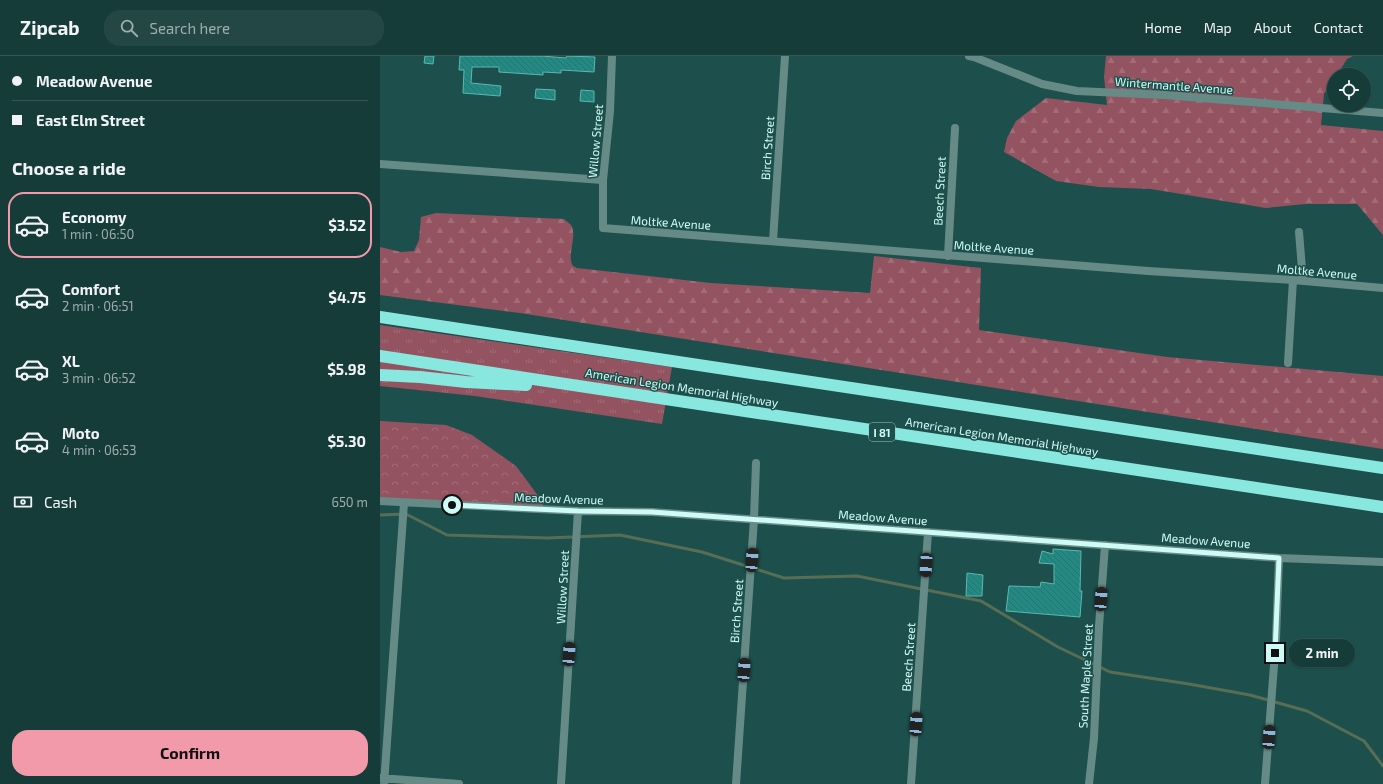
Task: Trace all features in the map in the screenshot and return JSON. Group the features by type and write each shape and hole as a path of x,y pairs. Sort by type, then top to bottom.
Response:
{"highway":[{"path":"380,308 428,324"},
{"name":"American Legion Memorial Highway","path":"380,317 1383,468"},
{"name":"American Legion Memorial Highway","path":"380,356 1383,508"},
{"path":"380,374 478,383 585,387"}],"street":[{"name":"Willow Street","path":"603,228 603,180 610,110 612,56"},
{"name":"Birch Street","path":"773,241 784,56"},
{"name":"Wintermantle Avenue","path":"969,56 1042,84 1077,91 1165,95 1383,113"},
{"name":"Beech Street","path":"948,256 955,128"},
{"path":"380,164 603,180"},
{"name":"Moltke Avenue","path":"603,228 948,256 1293,280 1383,288"},
{"path":"1298,232 1303,281"},
{"path":"1288,363 1293,280"},
{"name":"Birch Street","path":"736,784 754,519 756,463"},
{"name":"Meadow Avenue","path":"380,501 578,511 652,512 1106,544 1279,558 1383,562"},
{"path":"404,503 382,780 459,784"},
{"name":"Willow Street","path":"561,784 578,511"},
{"name":"Beech Street","path":"911,784 928,532"},
{"name":"South Maple Street","path":"1089,784 1094,738 1099,626 1106,544"},
{"path":"1265,784 1276,639 1279,558"}],"green space":[{"path":"1106,56 1353,56 1347,59 1341,68 1327,68 1327,90 1324,94 1321,125 1383,131 1383,235 1357,204 1305,204 1266,208 1151,189 1099,187 1056,181 1004,152 1007,138 1016,121 1046,98 1107,105 1104,77"},
{"path":"436,213 564,219 571,225 573,230 571,261 573,266 577,268 711,283 870,293 874,256 981,268 979,330 1167,357 1383,376 1383,449 520,313 380,295 380,247 401,252 414,251 419,240 421,217"},
{"path":"380,325 672,367 662,424 475,396 380,386"},
{"path":"380,421 446,425 472,435 516,466 542,501 545,513 380,503"}],"building":[{"path":"425,56 434,56 433,64 424,63"},
{"path":"460,56 542,56 566,58 567,56 595,57 594,72 561,70 561,73 543,72 543,75 499,72 499,67 472,67 471,83 501,86 500,96 463,93 464,70 459,70"},
{"path":"536,89 555,90 555,100 535,98"},
{"path":"581,90 594,91 594,102 580,101"},
{"path":"1053,549 1081,551 1080,591 1082,591 1080,617 1006,611 1009,586 1040,587 1041,582 1054,584 1054,564 1039,563 1042,551 1053,554"},
{"path":"967,573 983,575 982,596 966,596"}],"waterway":[{"path":"380,515 406,514 447,535 547,538 620,535 702,552 784,578 857,576 981,601 1058,647 1110,672 1250,695 1307,711 1364,741 1383,766"}],"route":[{"path":"452,505 578,511 652,512 1106,544 1279,558 1275,653"}]}
